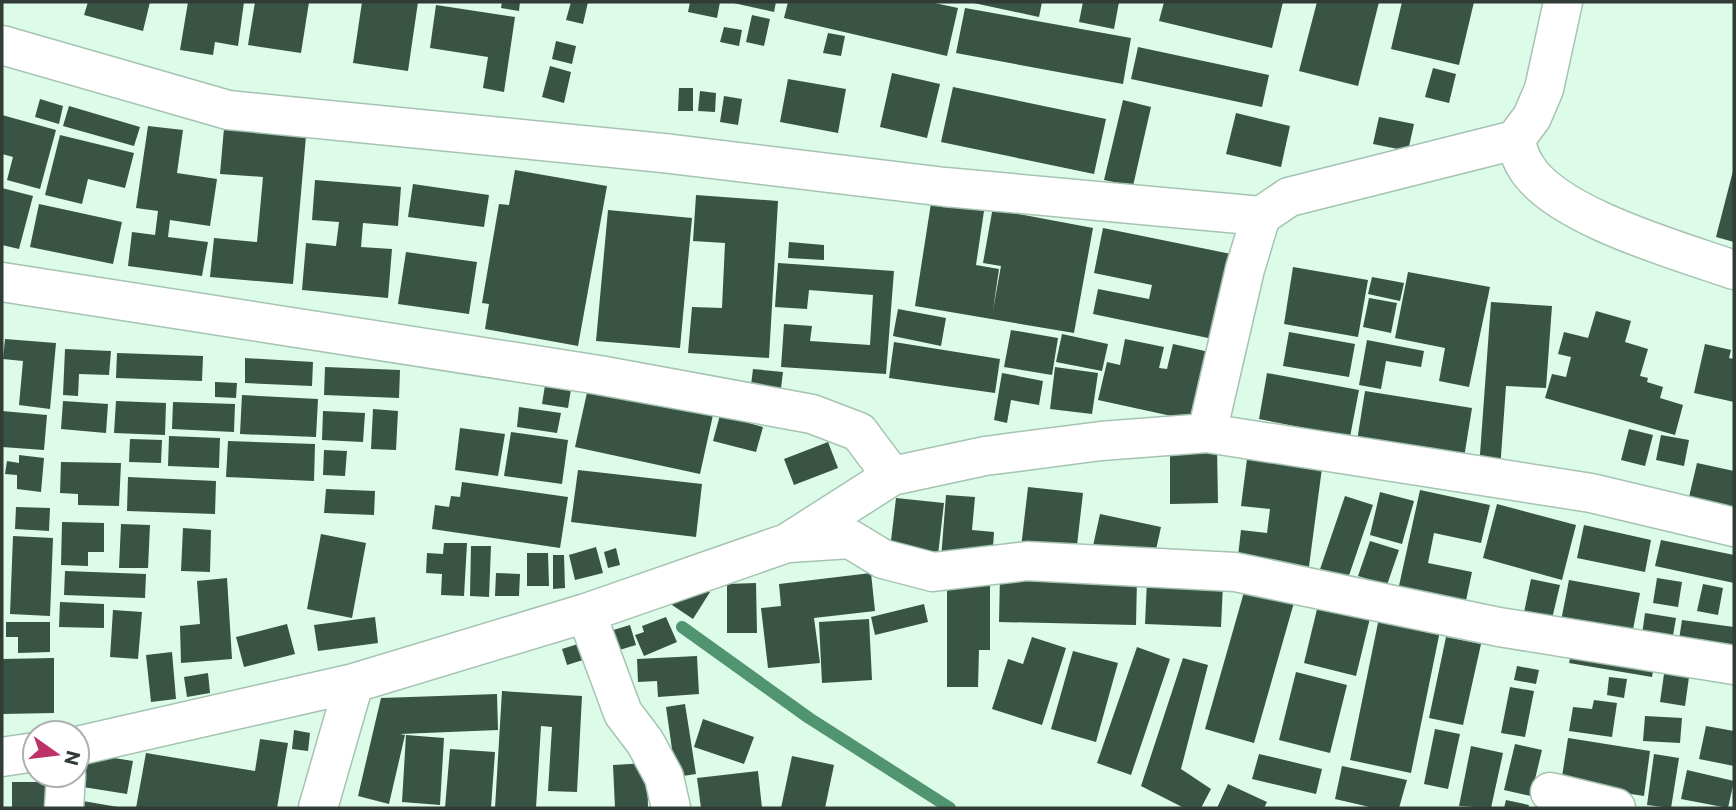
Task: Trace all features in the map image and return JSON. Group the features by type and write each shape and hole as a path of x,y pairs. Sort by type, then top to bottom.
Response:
{"street":[{"path":"1207,433 1245,270 1261,216 1289,197 1514,140 1532,117 1544,89 1563,2"},
{"path":"2,45 228,110 663,152 945,187 1261,216"},
{"path":"1514,140 1525,167 1556,197 1612,228 1734,270"},
{"path":"2,282 599,375 812,414 859,432 892,476"},
{"path":"91,743 354,683 586,613 787,543 892,476 985,456 1207,433 1591,493 1734,527"},
{"path":"787,543 850,539 883,559 933,572 1027,561 1235,572 1499,626 1734,665"},
{"path":"586,613 623,713 645,742 664,776 671,808"},
{"path":"318,808 354,683"},
{"path":"2,757 21,754"},
{"path":"64,808 65,789"},
{"path":"1550,792 1616,808"}],"building":[{"path":"88,2 150,2 143,31 84,15"},
{"path":"188,2 244,2 238,46 215,42 213,55 180,50"},
{"path":"255,2 309,2 301,53 248,45"},
{"path":"362,2 418,2 408,71 353,63"},
{"path":"502,2 520,2 519,11 501,8"},
{"path":"571,2 588,2 583,24 566,20"},
{"path":"690,2 720,2 717,18 688,12"},
{"path":"729,2 776,2 774,12"},
{"path":"788,2 930,2 958,8 947,56 784,18"},
{"path":"969,2 1042,2 1039,17"},
{"path":"1083,2 1119,2 1114,29 1079,22"},
{"path":"1164,2 1283,2 1272,48 1159,21"},
{"path":"1317,2 1379,2 1358,86 1299,71"},
{"path":"1402,2 1474,2 1459,65 1391,49"},
{"path":"436,5 515,17 504,92 483,88 488,57 430,48"},
{"path":"965,8 1131,38 1123,84 956,53"},
{"path":"752,15 770,19 764,46 746,42"},
{"path":"724,27 742,30 739,46 720,42"},
{"path":"828,33 845,36 841,56 823,53"},
{"path":"556,41 576,46 572,64 552,59"},
{"path":"1138,47 1269,75 1262,107 1131,79"},
{"path":"550,66 571,72 564,103 542,97"},
{"path":"1433,68 1456,74 1449,103 1425,97"},
{"path":"892,73 940,84 927,138 880,127"},
{"path":"788,79 846,89 838,133 780,122"},
{"path":"953,87 1106,119 1094,174 941,142"},
{"path":"679,88 693,88 693,111 678,111"},
{"path":"700,91 716,93 715,112 698,111"},
{"path":"724,96 742,99 738,125 720,122"},
{"path":"40,99 63,106 59,124 35,117"},
{"path":"1123,100 1151,107 1133,186 1104,180"},
{"path":"69,106 140,127 134,146 63,126"},
{"path":"1236,113 1290,126 1281,167 1226,154"},
{"path":"2,115 56,130 40,189 7,180 13,157 2,154"},
{"path":"1379,117 1414,124 1408,151 1373,144"},
{"path":"148,126 183,130 177,173 217,179 210,226 170,220 168,237 208,242 202,276 128,266 132,232 155,235 158,211 136,208"},
{"path":"224,128 306,136 293,284 210,277 214,238 257,242 263,177 220,174"},
{"path":"60,135 134,153 125,188 88,179 82,204 45,195"},
{"path":"515,170 607,186 578,346 485,329 489,304 482,303 499,204 509,205"},
{"path":"1734,171 1734,242 1716,237"},
{"path":"315,180 401,187 398,226 363,223 361,247 392,249 388,298 302,290 306,243 336,246 339,222 312,220"},
{"path":"413,184 489,195 484,227 408,217"},
{"path":"2,188 33,196 19,249 2,245"},
{"path":"696,195 778,201 769,358 688,353 692,307 722,308 725,243 693,241"},
{"path":"994,201 1015,204 1013,213 1093,228 1074,333 915,306 931,203 984,211 976,265 999,269 993,310 1001,266 983,263"},
{"path":"39,204 122,222 113,264 30,247"},
{"path":"608,210 692,218 680,348 596,341"},
{"path":"1103,228 1231,254 1213,339 1093,314 1098,289 1149,299 1152,285 1094,273"},
{"path":"789,242 824,245 824,260 788,258"},
{"path":"406,252 477,262 469,314 398,304"},
{"path":"778,263 894,271 886,374 781,367 784,324 812,326 810,341 870,345 873,295 809,290 807,309 775,307"},
{"path":"1293,267 1368,280 1358,337 1284,324"},
{"path":"1408,272 1490,287 1469,387 1439,381 1445,348 1395,338"},
{"path":"1372,277 1404,283 1400,301 1368,294"},
{"path":"1369,298 1397,303 1391,333 1363,327"},
{"path":"1491,302 1552,306 1546,388 1506,386 1500,470 1479,468"},
{"path":"898,309 946,318 941,346 893,336"},
{"path":"1596,311 1631,321 1625,342 1648,349 1640,376 1648,378 1647,382 1663,387 1660,398 1683,405 1675,435 1545,398 1552,374 1566,377 1571,357 1558,354 1564,332 1588,338"},
{"path":"1011,330 1058,338 1052,375 1004,367"},
{"path":"1289,332 1355,344 1349,377 1283,366"},
{"path":"1062,334 1108,344 1102,371 1056,362"},
{"path":"5,339 56,343 50,409 19,405 23,361 3,359"},
{"path":"1125,339 1164,347 1159,368 1167,369 1173,344 1214,353 1199,422 1098,400 1107,362 1120,365"},
{"path":"1367,340 1424,351 1421,367 1386,361 1381,389 1359,385"},
{"path":"894,342 1000,359 995,393 889,378"},
{"path":"1705,344 1731,350 1729,358 1734,359 1734,402 1694,393"},
{"path":"65,349 111,351 109,375 79,374 78,396 63,395"},
{"path":"117,353 203,356 202,381 116,378"},
{"path":"245,358 313,362 312,386 245,383"},
{"path":"325,367 400,370 399,398 324,395"},
{"path":"1055,367 1098,373 1092,414 1050,409"},
{"path":"753,369 783,372 779,404 749,401"},
{"path":"1002,373 1043,381 1039,405 1011,400 1007,423 994,420"},
{"path":"1267,373 1359,390 1350,437 1259,419"},
{"path":"546,379 572,383 568,408 542,404"},
{"path":"215,382 237,383 236,398 215,397"},
{"path":"588,388 713,415 700,474 575,447"},
{"path":"1365,391 1472,408 1463,464 1356,447"},
{"path":"242,395 318,399 316,437 240,434"},
{"path":"63,401 108,404 106,433 61,429"},
{"path":"116,401 166,403 165,435 114,433"},
{"path":"173,402 235,404 234,432 172,429"},
{"path":"519,407 561,413 557,433 517,427"},
{"path":"373,409 398,411 396,450 371,449"},
{"path":"2,411 47,415 44,450 2,447"},
{"path":"323,411 365,413 363,442 322,440"},
{"path":"720,415 763,427 756,452 713,441"},
{"path":"460,428 505,434 498,476 455,470"},
{"path":"1629,429 1653,435 1645,466 1621,460"},
{"path":"511,432 568,440 562,484 504,476"},
{"path":"1661,435 1689,440 1684,466 1656,460"},
{"path":"169,436 220,438 219,468 168,466"},
{"path":"130,439 162,440 161,463 129,462"},
{"path":"228,441 315,444 314,481 226,477"},
{"path":"828,442 838,468 794,485 784,459"},
{"path":"1217,449 1218,503 1170,504 1170,450"},
{"path":"324,450 347,451 345,476 323,475"},
{"path":"19,455 44,458 41,492 17,489 17,475 5,474 7,461 19,463"},
{"path":"1247,459 1322,468 1308,574 1237,565 1241,530 1267,533 1270,509 1241,506"},
{"path":"61,462 121,463 119,506 78,505 78,494 60,493"},
{"path":"1697,463 1734,471 1734,508 1689,497"},
{"path":"578,470 702,484 696,537 571,522"},
{"path":"128,477 216,481 215,514 127,511"},
{"path":"462,482 568,497 560,548 432,529 435,505 449,507 451,496 460,497"},
{"path":"1028,487 1083,493 1076,554 1021,548"},
{"path":"326,489 375,491 374,515 324,513"},
{"path":"1420,490 1490,505 1481,543 1434,533 1428,563 1472,572 1464,610 1397,595"},
{"path":"1380,492 1414,501 1402,544 1370,535"},
{"path":"946,495 975,497 972,530 994,532 992,563 941,559"},
{"path":"1345,496 1373,505 1343,593 1315,584"},
{"path":"896,498 944,503 938,555 890,549"},
{"path":"1497,504 1576,525 1562,580 1483,558"},
{"path":"16,507 50,508 49,531 15,529"},
{"path":"1100,514 1161,527 1154,559 1093,546"},
{"path":"62,522 104,523 104,552 88,552 88,566 61,565"},
{"path":"121,524 150,525 148,568 119,568"},
{"path":"1584,525 1651,540 1645,572 1577,558"},
{"path":"183,528 211,530 210,572 181,571"},
{"path":"321,534 366,543 352,618 307,609"},
{"path":"13,536 53,538 50,616 10,614"},
{"path":"1661,540 1734,555 1734,583 1655,566"},
{"path":"1370,541 1399,550 1387,585 1358,576"},
{"path":"444,543 467,543 464,596 441,595 442,574 426,573 427,553 443,554"},
{"path":"471,546 491,546 489,597 470,596"},
{"path":"596,547 603,573 575,580 569,555"},
{"path":"616,548 620,565 608,568 604,552"},
{"path":"527,553 548,553 549,586 527,586"},
{"path":"553,555 564,555 565,588 553,589"},
{"path":"65,571 146,574 145,598 64,595"},
{"path":"496,573 520,574 519,596 495,596"},
{"path":"871,573 875,611 814,618 820,663 768,668 761,608 781,606 779,584"},
{"path":"1000,575 1137,578 1136,625 999,622"},
{"path":"689,577 710,592 693,619 672,605"},
{"path":"227,578 232,659 181,663 180,626 200,624 197,581"},
{"path":"1657,578 1682,582 1678,607 1653,603"},
{"path":"947,579 990,579 990,650 979,650 978,687 947,687"},
{"path":"1531,579 1560,585 1551,623 1523,617"},
{"path":"1569,580 1640,593 1631,640 1560,626"},
{"path":"1147,581 1223,584 1221,627 1145,624"},
{"path":"756,583 757,633 727,633 727,584"},
{"path":"1703,584 1723,588 1718,615 1697,611"},
{"path":"1246,585 1295,599 1254,743 1205,729"},
{"path":"1319,601 1371,614 1356,676 1304,663"},
{"path":"60,602 104,604 104,628 59,627"},
{"path":"924,604 928,622 875,635 871,617"},
{"path":"113,610 142,612 138,659 110,657"},
{"path":"1380,613 1441,626 1411,773 1350,760"},
{"path":"1645,613 1676,618 1671,647 1641,642"},
{"path":"375,617 378,643 318,651 314,625"},
{"path":"666,617 677,642 644,656 635,635 644,632 642,626"},
{"path":"869,619 872,680 822,683 819,622"},
{"path":"1682,620 1734,627 1734,653 1678,646"},
{"path":"6,622 50,622 50,652 18,653 18,637 6,637"},
{"path":"287,624 295,654 244,667 236,637"},
{"path":"630,625 636,645 616,651 610,631"},
{"path":"1032,637 1066,648 1042,725 992,709 1008,659 1023,664"},
{"path":"1446,637 1481,644 1463,725 1429,718"},
{"path":"578,644 583,660 567,665 562,649"},
{"path":"1573,645 1655,660 1652,677 1569,663"},
{"path":"1137,647 1170,659 1131,775 1097,763"},
{"path":"1073,651 1118,663 1096,742 1051,729"},
{"path":"172,652 176,699 151,702 146,655"},
{"path":"697,656 699,694 658,697 657,681 638,682 637,659"},
{"path":"54,658 54,713 2,714 2,659"},
{"path":"1183,658 1208,665 1181,769 1211,789 1201,808 1184,808 1141,786"},
{"path":"1517,666 1539,670 1536,684 1514,680"},
{"path":"1665,667 1690,670 1685,706 1660,702"},
{"path":"1296,672 1347,685 1330,753 1279,740"},
{"path":"208,673 210,693 187,697 184,677"},
{"path":"1609,677 1627,679 1624,698 1607,695"},
{"path":"1510,687 1534,691 1525,737 1501,733"},
{"path":"502,691 582,696 577,792 548,791 552,727 541,726 536,808 495,808"},
{"path":"497,694 498,730 400,734 405,735 389,804 358,796 381,698"},
{"path":"1594,700 1617,703 1612,737 1569,731 1573,707 1592,709"},
{"path":"685,704 696,774 676,777 666,707"},
{"path":"1645,716 1682,718 1680,743 1643,741"},
{"path":"703,719 754,737 744,764 694,747"},
{"path":"1706,726 1734,731 1734,766 1699,759"},
{"path":"1435,729 1460,734 1448,789 1424,784"},
{"path":"294,730 310,733 308,751 292,749"},
{"path":"406,735 444,738 440,805 402,802"},
{"path":"1568,738 1650,751 1644,796 1561,783"},
{"path":"260,739 288,743 277,808 136,808 146,753 255,771"},
{"path":"1515,744 1542,750 1531,796 1504,790"},
{"path":"1471,746 1503,753 1491,808 1459,806"},
{"path":"450,749 495,752 491,808 445,808"},
{"path":"91,754 133,761 127,794 91,788"},
{"path":"1259,754 1322,769 1316,794 1252,779"},
{"path":"1654,754 1679,758 1671,808 1647,805"},
{"path":"792,756 834,765 825,808 781,808"},
{"path":"647,763 648,808 615,808 613,765"},
{"path":"1342,766 1407,780 1399,808 1374,808 1335,799"},
{"path":"1687,770 1734,781 1728,808 1681,799"},
{"path":"758,771 762,808 701,808 697,778"},
{"path":"12,782 21,782 21,789 55,789 54,808 12,808"},
{"path":"1228,784 1267,802 1264,808 1217,808"},
{"path":"1506,800 1529,805 1528,808 1504,808"},
{"path":"83,801 118,807 118,808 82,808"}],"waterway":[{"path":"682,627 809,718 950,808"}]}
